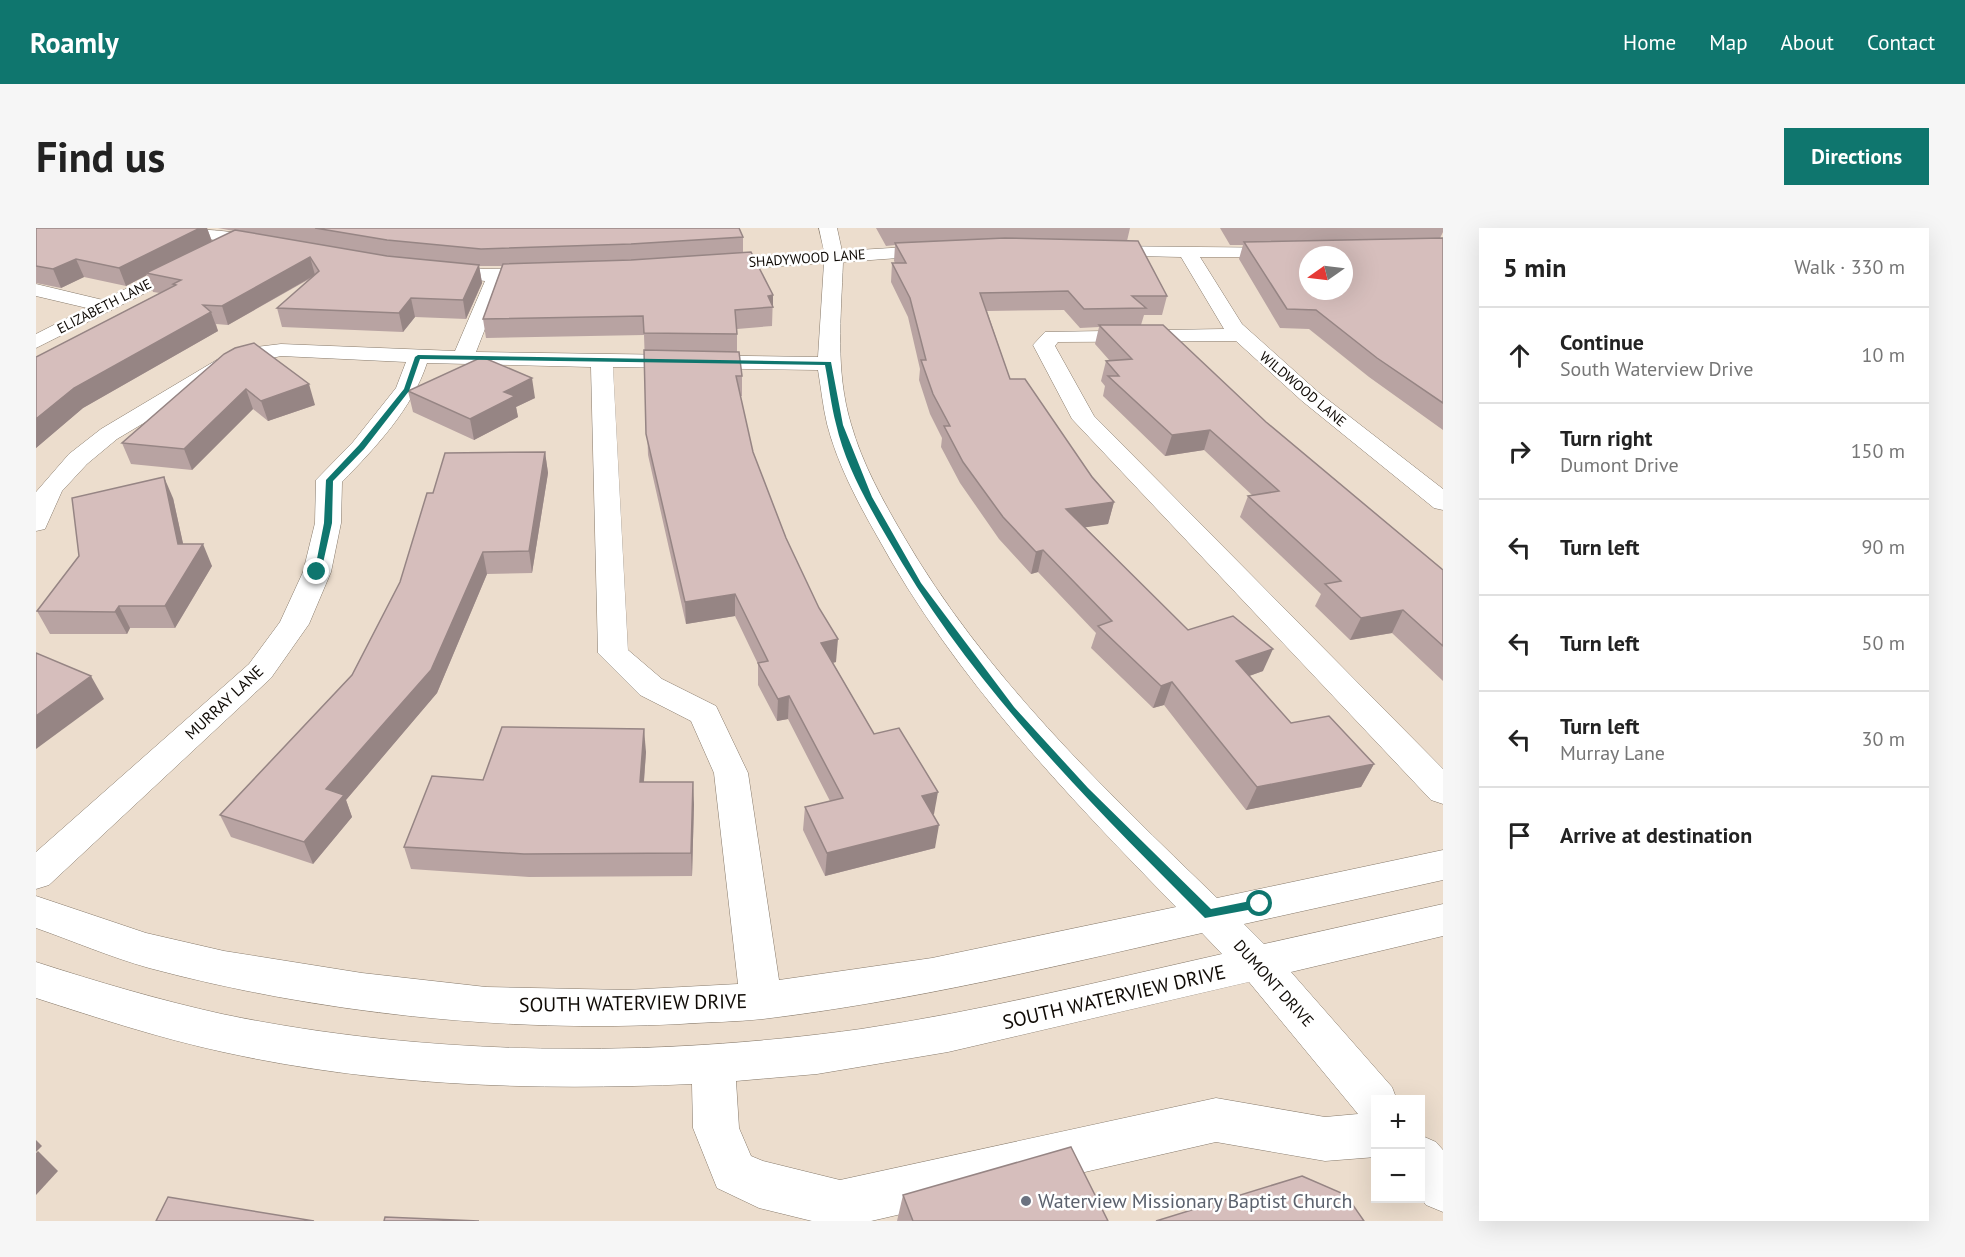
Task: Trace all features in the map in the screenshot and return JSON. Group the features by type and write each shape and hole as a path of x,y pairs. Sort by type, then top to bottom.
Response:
{"street":[{"path":"176,228 281,247"},
{"name":"DUMONT DRIVE","path":"828,228 834,256 828,364 839,425 868,497 917,584 1011,709 1084,791 1258,964 1371,1096"},
{"name":"ELIZABETH LANE","path":"36,342 237,239"},
{"name":"SHADYWOOD LANE","path":"690,266 957,250"},
{"path":"1083,251 1188,254 1299,252"},
{"name":"WILDWOOD LANE","path":"1188,254 1242,335 1281,374 1443,502"},
{"path":"414,268 497,275 566,273"},
{"path":"463,358 497,275"},
{"path":"36,290 105,306"},
{"path":"1242,335 1052,336 1044,345 1084,419 1443,790"},
{"path":"36,524 50,489 78,459 109,434 233,360 256,352 281,350 418,357 602,362 828,364"},
{"name":"MURRAY LANE","path":"36,874 260,671 294,624 317,572 328,523 329,480 362,447 407,389 418,357"},
{"path":"602,362 613,653 651,687 704,714 731,773 761,1001"},
{"name":"SOUTH WATERVIEW DRIVE","path":"36,912 146,950 224,968 362,992 498,1005 626,1008 761,1001 932,976 1443,865"},
{"name":"SOUTH WATERVIEW DRIVE","path":"36,980 130,1012 246,1037 380,1056 494,1066 713,1063 819,1053 989,1026 1443,920"},
{"path":"713,1063 716,1128 734,1172 759,1184 841,1213 1216,1120 1325,1139 1371,1135"},
{"path":"1425,1165 1443,1188"}],"building":[{"path":"36,228 200,228 119,268 76,259 53,269 36,266"},
{"path":"315,228 739,228 743,237 631,244 481,249 387,240"},
{"path":"235,230 387,256 479,265 463,300 411,298 399,313 277,308 319,271 310,257 222,306 203,305 211,312 74,388 36,419 36,357 176,285 173,284 181,280 146,273"},
{"path":"1005,238 1138,241 1167,296 1132,296 1146,308 1084,309 1068,291 980,293 1010,379 1025,379 1092,477 1114,502 1066,509 1188,630 1233,616 1273,649 1236,661 1291,723 1329,716 1374,764 1257,787 1172,682 1161,686 1098,626 1112,621 1043,550 1036,552 1003,517 963,462 944,426 950,426 933,394 921,360 926,360 910,298 892,263 906,263 895,243"},
{"path":"1443,238 1443,403 1377,358 1316,310 1287,309 1244,242"},
{"path":"751,252 773,295 768,296 773,307 735,310 737,334 644,333 643,316 483,319 503,264 631,260"},
{"path":"1099,325 1163,325 1266,422 1443,570 1443,646 1403,610 1361,618 1325,584 1341,581 1248,496 1279,491 1210,430 1172,435 1108,376 1119,376 1106,361 1132,359"},
{"path":"254,343 309,384 261,401 246,389 184,449 122,443 224,354 235,348"},
{"path":"644,350 739,352 742,376 736,376 753,452 786,538 819,608 838,639 821,643 874,734 899,728 938,792 922,796 939,825 827,853 805,807 843,798 789,696 778,699 758,663 768,661 735,594 685,602 646,434"},
{"path":"482,357 532,378 504,392 515,396 470,419 408,391"},
{"path":"545,452 529,551 483,552 431,670 326,789 344,795 304,842 220,815 352,675 400,582 427,493 433,493 445,453"},
{"path":"164,477 178,544 203,544 165,606 119,606 115,612 37,611 79,556 72,498"},
{"path":"36,653 91,676 36,716"},
{"path":"502,727 644,729 640,782 693,782 691,853 524,854 404,847 432,776 483,780"},
{"path":"1071,1147 1108,1221 913,1221 903,1195"},
{"path":"1302,1176 1346,1195 1364,1221 1156,1221"},
{"path":"168,1197 314,1221 156,1221"},
{"path":"385,1217 479,1221 384,1221"}],"place":[{"name":"Waterview Missionary Baptist Church","path":"1026,1201"}],"route":[{"path":"317,572 328,523 329,480 362,447 407,389 418,357 602,362 828,364 839,425 868,497 917,584 1011,709 1084,791 1209,915 1260,904"}]}
